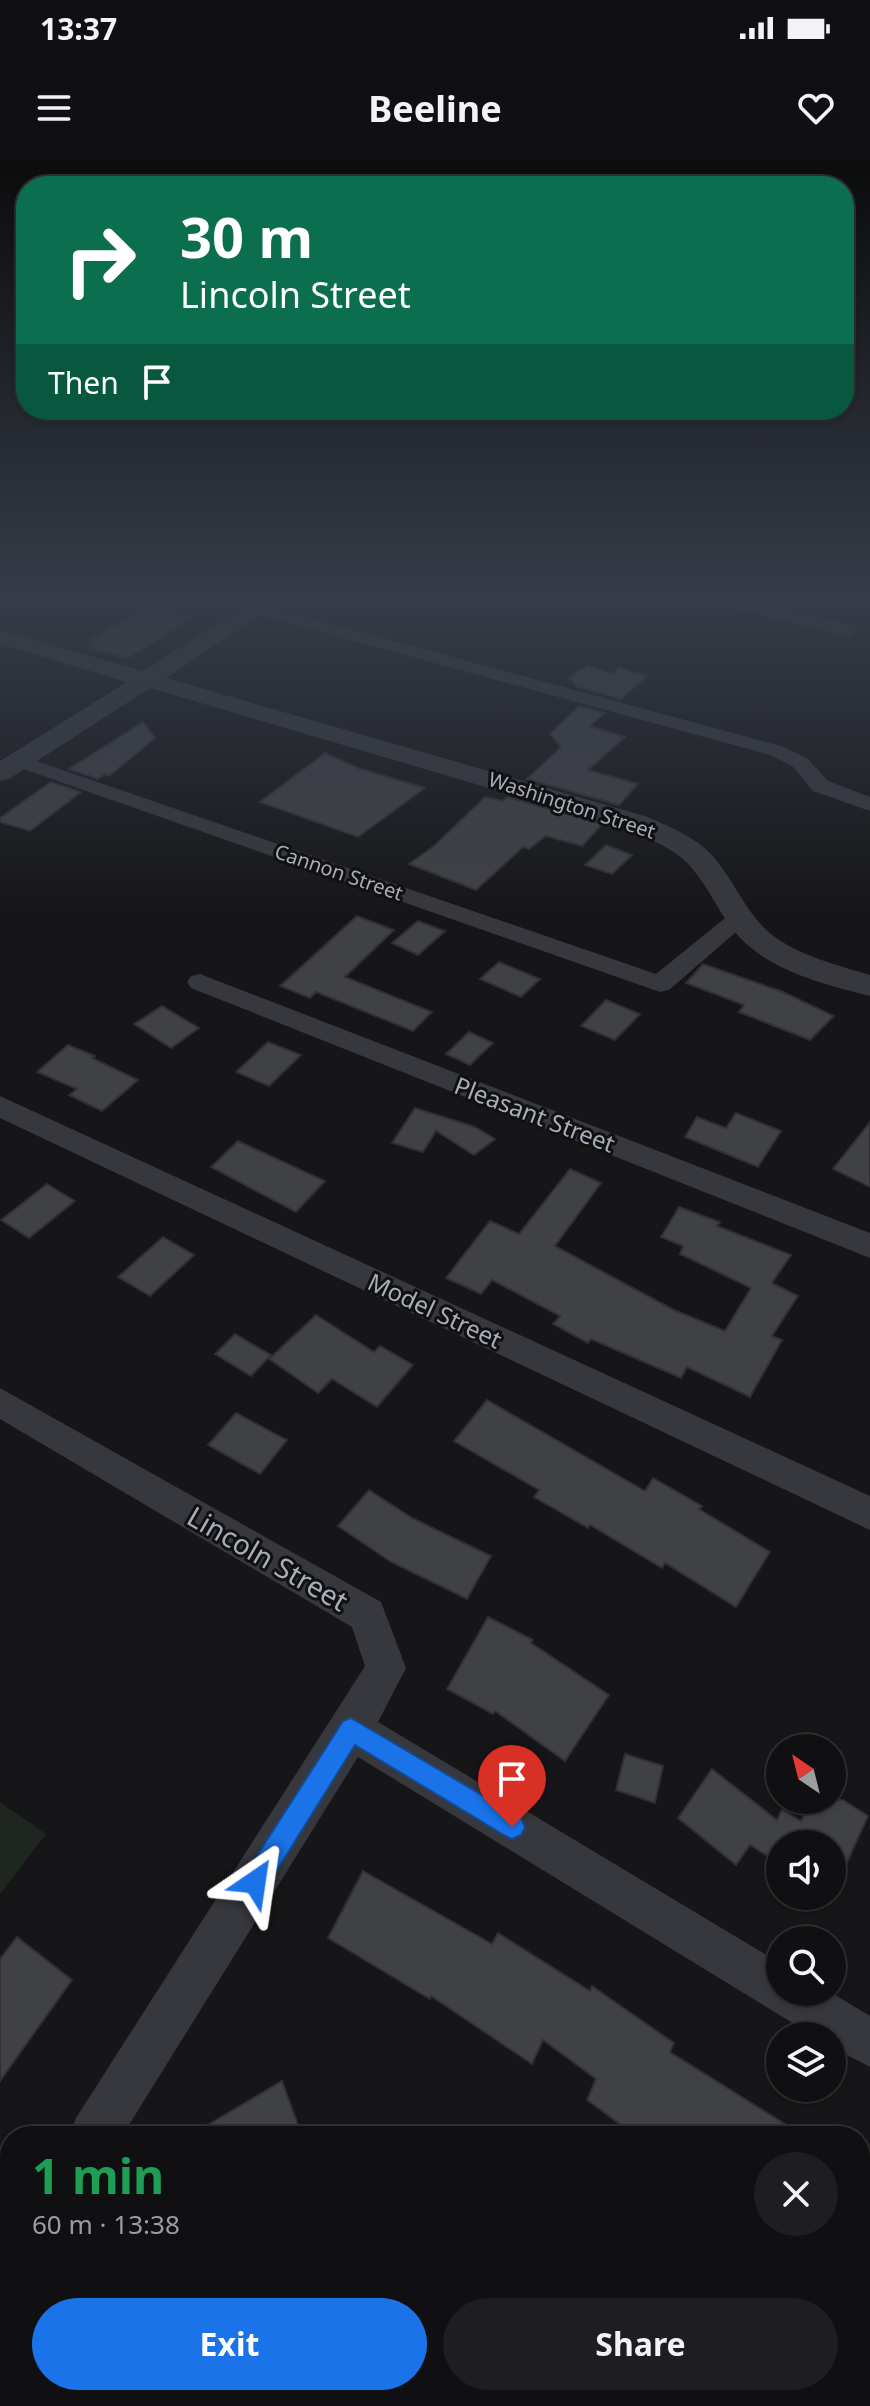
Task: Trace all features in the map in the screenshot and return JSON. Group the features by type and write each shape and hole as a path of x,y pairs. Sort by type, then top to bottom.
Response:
{"street":[{"path":"9,767 105,705"},
{"name":"Washington Street","path":"233,705 638,823 678,842 705,864 739,919 762,941 789,957 870,986"},
{"path":"615,705 777,751 800,762 807,777 825,791 870,804"},
{"name":"Cannon Street","path":"9,767 660,984 739,919"},
{"name":"Pleasant Street","path":"200,982 870,1246"},
{"name":"Model Street","path":"0,1106 870,1514"},
{"name":"Lincoln Street","path":"0,1402 367,1615 386,1668 351,1729 100,2126"},
{"path":"351,1729 766,1981"},
{"path":"809,2006 870,2043"}],"shaded area":[{"path":"0,1802 46,1834 0,1894"}],"building":[{"path":"579,706 605,713 590,726 625,737 588,770 638,784 619,805 527,779 561,747 550,734"},
{"path":"143,722 155,738 109,776 105,774 98,779 69,769"},
{"path":"325,753 358,768 425,788 358,837 260,802"},
{"path":"51,782 81,792 30,831 0,822 0,818"},
{"path":"485,797 503,801 507,797 602,824 582,846 546,836 529,849 523,847 476,890 409,864 434,846"},
{"path":"606,845 632,855 612,874 585,865"},
{"path":"357,916 394,930 345,977 432,1012 413,1031 316,992 310,998 280,986"},
{"path":"418,921 445,931 418,955 392,943"},
{"path":"499,962 540,979 521,997 480,979"},
{"path":"703,964 783,992 834,1016 810,1040 739,1012 744,1005 686,983"},
{"path":"606,1000 640,1014 615,1040 581,1026"},
{"path":"162,1006 199,1028 171,1048 134,1024"},
{"path":"469,1032 493,1043 470,1065 446,1054"},
{"path":"268,1042 301,1055 269,1086 236,1072"},
{"path":"68,1045 138,1080 102,1111 69,1095 77,1089 37,1072"},
{"path":"415,1108 475,1127 495,1139 474,1155 436,1131 423,1152 392,1143"},
{"path":"736,1113 781,1131 758,1167 685,1137 697,1117 726,1128"},
{"path":"870,1122 870,1187 833,1169"},
{"path":"238,1141 325,1181 296,1212 211,1167"},
{"path":"570,1169 601,1183 555,1246 674,1310 725,1331 751,1288 680,1254 683,1246 661,1237 679,1207 720,1222 717,1226 791,1255 772,1283 798,1296 772,1336 782,1340 750,1397 687,1367 681,1378 591,1339 588,1343 553,1324 560,1316 492,1280 481,1294 446,1278 490,1221 519,1234"},
{"path":"47,1184 75,1201 29,1238 1,1220"},
{"path":"163,1237 194,1255 150,1296 118,1277"},
{"path":"316,1315 374,1352 380,1346 413,1365 377,1407 332,1379 318,1393 269,1359"},
{"path":"235,1334 271,1355 251,1376 215,1354"},
{"path":"487,1400 645,1491 653,1478 702,1506 699,1509 770,1552 736,1607 665,1563 662,1568 590,1525 588,1528 534,1497 539,1490 454,1441"},
{"path":"236,1413 287,1440 260,1474 208,1445"},
{"path":"369,1490 412,1518 491,1556 467,1599 391,1562 338,1526"},
{"path":"488,1617 533,1640 531,1643 609,1695 565,1761 495,1711 493,1714 447,1689"},
{"path":"625,1754 663,1766 655,1803 616,1790"},
{"path":"712,1769 777,1820 780,1814 789,1814 801,1821 804,1814 846,1814 846,1802 868,1816 846,1865 846,1830 766,1830 766,1855 750,1845 736,1865 678,1818"},
{"path":"363,1871 492,1944 498,1933 590,1991 592,1986 674,2043 670,2052 788,2126 622,2126 587,2100 596,2079 543,2040 532,2064 431,1996 430,1999 328,1938"},
{"path":"17,1937 72,1980 0,2081 0,1959"},
{"path":"282,2081 298,2126 206,2126"}],"route":[{"path":"255,1882 351,1729 512,1827"}]}
